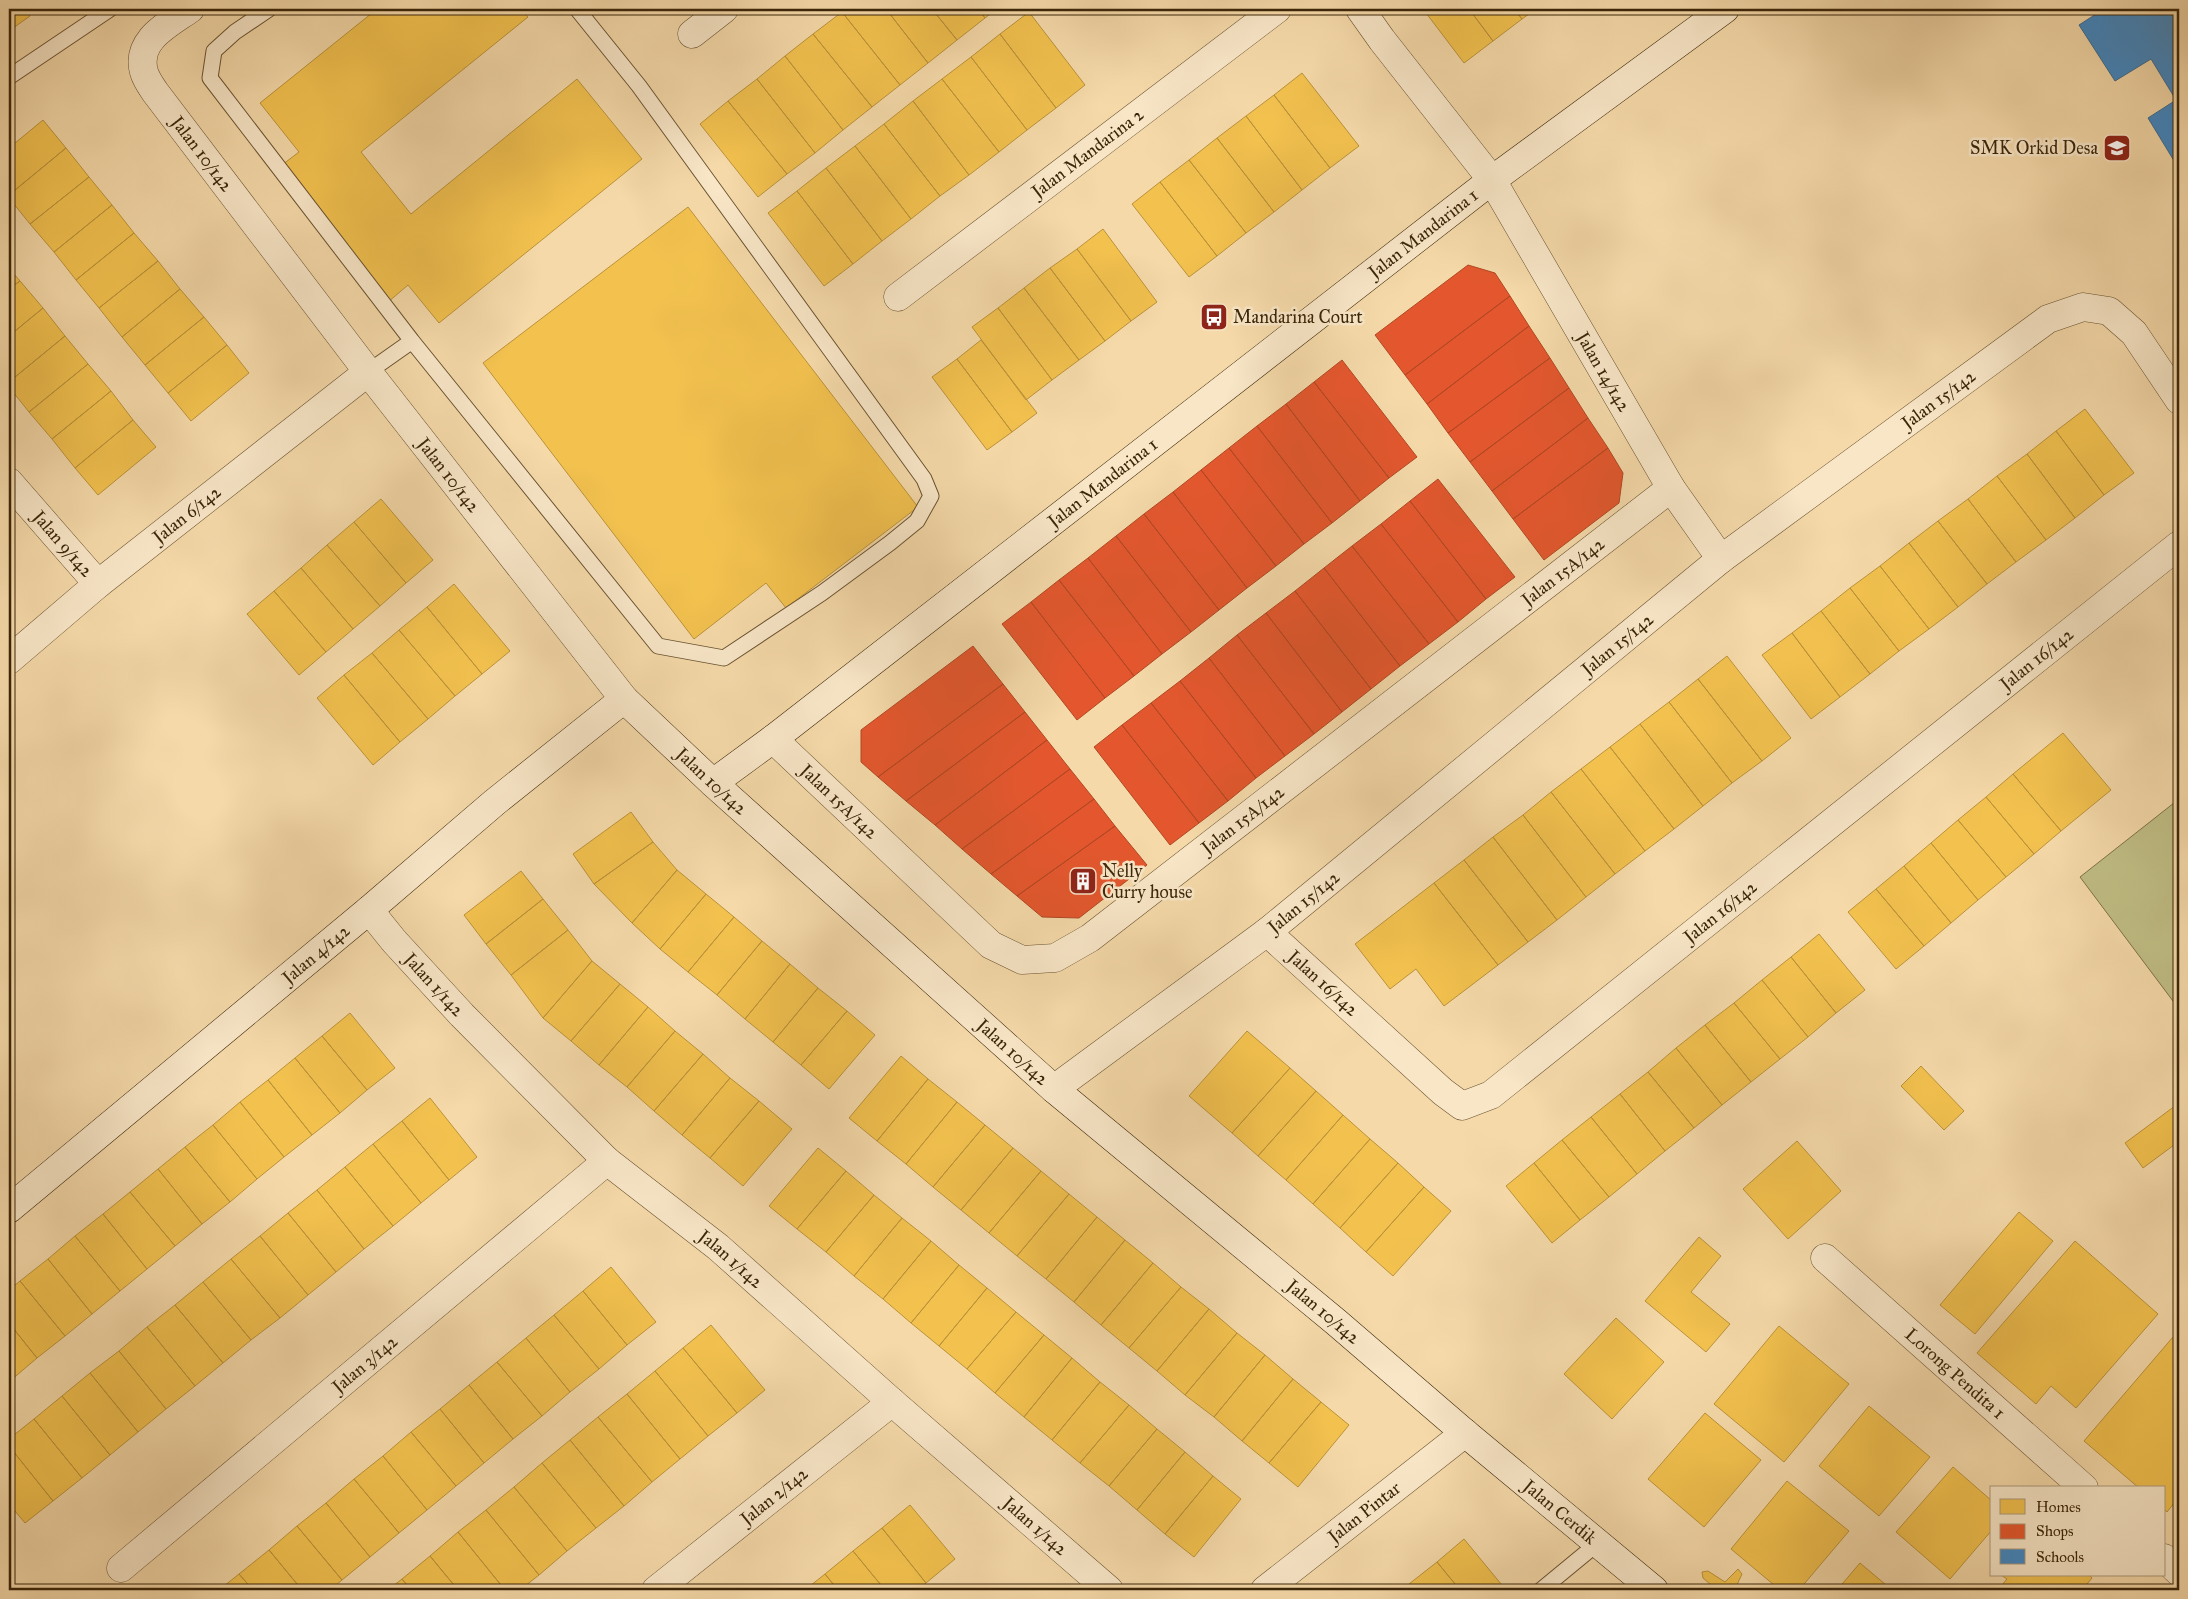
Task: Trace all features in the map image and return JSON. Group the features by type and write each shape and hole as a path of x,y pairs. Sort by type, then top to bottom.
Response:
{"street":[{"name":"Jalan 10/142","path":"190,9 151,37 142,55 144,72 155,92 368,372 624,699 713,783 1054,1089 1336,1322 1465,1433"},
{"path":"692,34 724,9"},
{"name":"Jalan Mandarina 2","path":"898,297 1277,9"},
{"name":"Jalan Mandarina 1","path":"1360,9 1382,40 1492,180"},
{"name":"Jalan Mandarina 1","path":"713,783 774,739 1492,180 1725,9"},
{"name":"Jalan 14/142","path":"1492,180 1671,488 1721,559"},
{"name":"Jalan 15/142","path":"1054,1089 1267,932 1721,559 2048,319 2083,306 2109,311 2134,333 2179,400"},
{"name":"Jalan 6/142","path":"9,660 98,584 368,372"},
{"name":"Jalan 9/142","path":"9,482 98,584"},
{"name":"Jalan 15A/142","path":"774,739 991,945 1022,960 1055,958 1090,938 1671,488"},
{"name":"Jalan 16/142","path":"1267,932 1442,1092 1462,1106 1491,1095 2179,545"},
{"name":"Jalan 4/142","path":"9,1209 369,910 495,802 624,699"},
{"name":"Jalan 1/142","path":"369,910 394,941 455,1007 607,1161 718,1247 892,1402 1109,1590"},
{"name":"Jalan 3/142","path":"121,1568 607,1161"},
{"name":"Lorong Pendita 1","path":"1824,1258 2082,1486"},
{"name":"Jalan 2/142","path":"656,1590 892,1402"},
{"name":"Jalan Cerdik","path":"1465,1433 1654,1590"},
{"name":"Jalan Pintar","path":"1265,1590 1465,1433"},
{"path":"2166,1560 2179,1572"}],"lane":[{"path":"9,77 110,9"},
{"path":"269,9 235,32 214,51 210,78 412,341 658,646 724,658 822,593 890,543 917,521 931,496 924,478 645,94 577,9"},
{"path":"368,372 412,341"},
{"path":"1541,1590 1598,1543"}],"shaded area":[{"path":"2179,799 2179,1009 2080,877"}],"building: Homes":[{"path":"9,9 25,9 30,16 9,31"},
{"path":"377,9 521,9 528,17 361,152 411,214 577,79 642,159 439,323 408,285 387,303 278,168 299,152 260,103"},
{"path":"845,9 886,9 928,63 900,85 842,12"},
{"path":"886,9 932,9 957,40 928,63"},
{"path":"932,9 978,9 985,18 957,40"},
{"path":"978,9 997,9 985,18"},
{"path":"1423,9 1469,9 1493,41 1464,63"},
{"path":"1469,9 1514,9 1522,19 1493,41"},
{"path":"1514,9 1536,9 1522,19"},
{"path":"842,12 900,85 872,107 813,34"},
{"path":"1029,12 1085,85 1056,108 1000,34"},
{"path":"813,34 872,107 843,130 785,56"},
{"path":"1000,34 1056,108 1027,130 971,57"},
{"path":"785,56 843,130 815,153 757,79"},
{"path":"971,57 1027,130 999,152 942,79"},
{"path":"1302,73 1359,146 1330,168 1274,95"},
{"path":"757,79 815,153 787,174 728,101"},
{"path":"942,79 999,152 969,175 913,101"},
{"path":"1274,95 1330,168 1302,190 1246,116"},
{"path":"728,101 787,174 758,197 700,124"},
{"path":"913,101 969,175 940,196 884,124"},
{"path":"1246,116 1302,190 1274,212 1217,138"},
{"path":"43,120 66,148 9,195 9,148"},
{"path":"884,124 940,196 911,219 855,146"},
{"path":"1217,138 1274,212 1246,233 1189,160"},
{"path":"855,146 911,219 882,241 826,168"},
{"path":"66,148 89,177 30,224 9,198 9,195"},
{"path":"1189,160 1246,233 1217,256 1160,182"},
{"path":"826,168 882,241 853,264 797,191"},
{"path":"89,177 112,205 54,252 30,224"},
{"path":"1160,182 1217,256 1189,277 1132,204"},
{"path":"797,191 853,264 824,286 768,213"},
{"path":"112,205 134,233 76,280 54,252"},
{"path":"688,207 918,507 786,608 766,583 694,639 483,363"},
{"path":"1103,229 1157,302 1131,321 1077,249"},
{"path":"134,233 158,261 99,308 76,280"},
{"path":"1077,249 1131,321 1105,341 1050,268"},
{"path":"158,261 180,289 122,337 99,308"},
{"path":"9,268 20,281 9,289"},
{"path":"1050,268 1105,341 1079,360 1024,288"},
{"path":"20,281 43,308 9,336 9,289"},
{"path":"1024,288 1079,360 1052,380 998,308"},
{"path":"180,289 204,317 145,365 122,337"},
{"path":"43,308 65,336 9,382 9,336"},
{"path":"998,308 1052,380 1026,400 972,327"},
{"path":"204,317 227,345 168,393 145,365"},
{"path":"65,336 88,364 29,412 9,387 9,382"},
{"path":"981,340 1037,413 1012,432 957,359"},
{"path":"227,345 249,373 191,421 168,393"},
{"path":"957,359 1012,432 987,450 932,377"},
{"path":"88,364 111,391 52,439 29,412"},
{"path":"111,391 133,420 75,468 52,439"},
{"path":"2085,409 2134,473 2104,495 2056,431"},
{"path":"133,420 156,447 98,495 75,468"},
{"path":"2056,431 2104,495 2075,518 2027,454"},
{"path":"2027,454 2075,518 2046,540 1997,476"},
{"path":"1997,476 2046,540 2016,562 1968,499"},
{"path":"381,499 433,560 406,583 354,522"},
{"path":"1968,499 2016,562 1987,584 1938,521"},
{"path":"1938,521 1987,584 1958,607 1909,543"},
{"path":"354,522 406,583 380,606 327,545"},
{"path":"1909,543 1958,607 1929,629 1880,566"},
{"path":"327,545 380,606 353,629 301,568"},
{"path":"1880,566 1929,629 1899,651 1850,588"},
{"path":"301,568 353,629 326,652 274,591"},
{"path":"454,584 510,651 482,674 427,607"},
{"path":"1850,588 1899,651 1870,674 1821,611"},
{"path":"274,591 326,652 299,675 247,614"},
{"path":"427,607 482,674 455,696 399,630"},
{"path":"1821,611 1870,674 1840,697 1792,633"},
{"path":"399,630 455,696 428,719 372,653"},
{"path":"1792,633 1840,697 1811,719 1762,655"},
{"path":"372,653 428,719 400,742 344,675"},
{"path":"1727,656 1791,738 1762,761 1698,679"},
{"path":"344,675 400,742 373,765 317,698"},
{"path":"1698,679 1762,761 1732,783 1669,702"},
{"path":"1669,702 1732,783 1703,806 1640,724"},
{"path":"1640,724 1703,806 1674,829 1610,747"},
{"path":"2063,733 2111,790 2061,831 2013,774"},
{"path":"1610,747 1674,829 1645,851 1581,769"},
{"path":"1581,769 1645,851 1615,874 1551,792"},
{"path":"2013,774 2061,831 2034,854 1986,797"},
{"path":"1551,792 1615,874 1586,897 1523,815"},
{"path":"1986,797 2034,854 2006,877 1958,820"},
{"path":"631,812 653,842 594,884 573,854"},
{"path":"1523,815 1586,897 1557,920 1493,837"},
{"path":"1958,820 2006,877 1978,900 1931,843"},
{"path":"1493,837 1557,920 1528,942 1464,860"},
{"path":"653,842 677,870 632,923 594,884"},
{"path":"1931,843 1978,900 1951,923 1904,866"},
{"path":"1464,860 1528,942 1498,965 1434,883"},
{"path":"1904,866 1951,923 1924,946 1876,889"},
{"path":"677,870 706,894 660,949 632,923"},
{"path":"521,871 543,899 486,944 464,915"},
{"path":"1434,883 1498,965 1444,1006 1416,969 1390,989 1355,944"},
{"path":"1876,889 1924,946 1896,969 1848,912"},
{"path":"706,894 734,917 688,972 660,949"},
{"path":"543,899 568,930 511,975 486,944"},
{"path":"734,917 762,941 717,995 688,972"},
{"path":"568,930 592,961 543,1018 511,975"},
{"path":"1819,934 1865,990 1836,1013 1791,957"},
{"path":"762,941 790,964 745,1019 717,995"},
{"path":"1791,957 1836,1013 1808,1037 1762,980"},
{"path":"592,961 620,984 571,1041 543,1018"},
{"path":"790,964 818,988 773,1042 745,1019"},
{"path":"1762,980 1808,1037 1780,1059 1734,1003"},
{"path":"620,984 648,1007 599,1065 571,1041"},
{"path":"818,988 847,1011 801,1065 773,1042"},
{"path":"1734,1003 1780,1059 1751,1082 1705,1025"},
{"path":"648,1007 675,1031 627,1087 599,1065"},
{"path":"847,1011 875,1035 829,1089 801,1065"},
{"path":"350,1013 395,1068 367,1090 322,1036"},
{"path":"1705,1025 1751,1082 1722,1105 1676,1048"},
{"path":"675,1031 703,1054 654,1111 627,1087"},
{"path":"1247,1031 1290,1068 1232,1133 1189,1096"},
{"path":"322,1036 367,1090 340,1113 295,1058"},
{"path":"1676,1048 1722,1105 1694,1128 1648,1072"},
{"path":"703,1054 730,1078 682,1135 654,1111"},
{"path":"901,1056 928,1079 877,1141 849,1118"},
{"path":"295,1058 340,1113 312,1135 268,1080"},
{"path":"1921,1066 1964,1111 1944,1130 1901,1086"},
{"path":"1290,1068 1316,1091 1258,1156 1232,1133"},
{"path":"1648,1072 1694,1128 1665,1151 1620,1094"},
{"path":"730,1078 759,1101 710,1158 682,1135"},
{"path":"928,1079 957,1102 906,1164 877,1141"},
{"path":"268,1080 312,1135 284,1157 240,1102"},
{"path":"1316,1091 1343,1115 1286,1180 1258,1156"},
{"path":"1620,1094 1665,1151 1637,1174 1591,1117"},
{"path":"430,1098 477,1157 449,1180 402,1121"},
{"path":"759,1101 792,1129 743,1186 710,1158"},
{"path":"240,1102 284,1157 257,1179 213,1125"},
{"path":"957,1102 985,1125 933,1187 906,1164"},
{"path":"2179,1103 2179,1153 2174,1145 2143,1168 2125,1143"},
{"path":"1343,1115 1370,1139 1313,1204 1286,1180"},
{"path":"1591,1117 1637,1174 1609,1197 1562,1140"},
{"path":"402,1121 449,1180 421,1203 373,1144"},
{"path":"213,1125 257,1179 230,1202 185,1147"},
{"path":"985,1125 1013,1148 961,1210 933,1187"},
{"path":"1370,1139 1398,1163 1340,1228 1313,1204"},
{"path":"1562,1140 1609,1197 1580,1220 1534,1163"},
{"path":"1797,1141 1841,1191 1788,1239 1743,1189"},
{"path":"373,1144 421,1203 393,1226 345,1167"},
{"path":"185,1147 230,1202 202,1224 158,1169"},
{"path":"818,1148 846,1171 797,1229 769,1206"},
{"path":"1013,1148 1041,1171 989,1233 961,1210"},
{"path":"1398,1163 1424,1187 1366,1252 1340,1228"},
{"path":"1534,1163 1580,1220 1552,1243 1506,1186"},
{"path":"345,1167 393,1226 364,1249 317,1190"},
{"path":"158,1169 202,1224 175,1246 130,1192"},
{"path":"846,1171 874,1195 826,1252 797,1229"},
{"path":"1041,1171 1069,1194 1017,1256 989,1233"},
{"path":"1424,1187 1451,1211 1393,1276 1366,1252"},
{"path":"317,1190 364,1249 336,1272 288,1213"},
{"path":"130,1192 175,1246 147,1269 103,1214"},
{"path":"1069,1194 1097,1217 1046,1279 1017,1256"},
{"path":"874,1195 902,1218 854,1276 826,1252"},
{"path":"2019,1212 2053,1241 1975,1334 1940,1305"},
{"path":"288,1213 336,1272 308,1295 260,1236"},
{"path":"103,1214 147,1269 120,1291 75,1236"},
{"path":"1097,1217 1125,1240 1074,1302 1046,1279"},
{"path":"902,1218 931,1241 883,1299 854,1276"},
{"path":"75,1236 120,1291 92,1314 48,1259"},
{"path":"260,1236 308,1295 280,1318 231,1259"},
{"path":"1699,1237 1721,1256 1691,1292 1730,1324 1706,1352 1645,1301"},
{"path":"1125,1240 1153,1263 1101,1325 1074,1302"},
{"path":"931,1241 959,1265 911,1323 883,1299"},
{"path":"2075,1241 2158,1314 2076,1408 2051,1386 2036,1404 1977,1353"},
{"path":"48,1259 92,1314 65,1336 20,1281"},
{"path":"231,1259 280,1318 251,1340 203,1282"},
{"path":"1153,1263 1181,1287 1129,1348 1101,1325"},
{"path":"959,1265 987,1288 939,1346 911,1323"},
{"path":"611,1267 656,1322 627,1345 583,1291"},
{"path":"20,1281 65,1336 37,1358 9,1323 9,1290"},
{"path":"203,1282 251,1340 223,1363 175,1305"},
{"path":"1181,1287 1209,1309 1157,1371 1129,1348"},
{"path":"987,1288 1016,1312 967,1369 939,1346"},
{"path":"583,1291 627,1345 599,1369 554,1315"},
{"path":"175,1305 223,1363 195,1386 147,1327"},
{"path":"1209,1309 1237,1333 1185,1395 1157,1371"},
{"path":"1016,1312 1044,1335 995,1393 967,1369"},
{"path":"554,1315 599,1369 570,1392 526,1338"},
{"path":"1616,1318 1664,1362 1612,1419 1564,1374"},
{"path":"9,1323 37,1358 10,1381 9,1380"},
{"path":"711,1325 765,1390 737,1413 683,1348"},
{"path":"1779,1326 1849,1384 1784,1462 1714,1404"},
{"path":"147,1327 195,1386 166,1409 119,1351"},
{"path":"1237,1333 1265,1355 1214,1417 1185,1395"},
{"path":"1044,1335 1072,1358 1024,1417 995,1393"},
{"path":"2173,1337 2179,1342 2179,1497 2167,1512 2166,1486 2137,1486 2084,1441"},
{"path":"526,1338 570,1392 542,1416 497,1362"},
{"path":"683,1348 737,1413 708,1436 655,1371"},
{"path":"119,1351 166,1409 138,1432 90,1373"},
{"path":"1265,1355 1293,1379 1242,1441 1214,1417"},
{"path":"1072,1358 1100,1382 1052,1440 1024,1417"},
{"path":"497,1362 542,1416 513,1439 469,1385"},
{"path":"655,1371 708,1436 680,1459 627,1394"},
{"path":"90,1373 138,1432 110,1455 62,1396"},
{"path":"1293,1379 1321,1402 1269,1463 1242,1441"},
{"path":"1100,1382 1129,1405 1080,1463 1052,1440"},
{"path":"469,1385 513,1439 484,1463 440,1409"},
{"path":"627,1394 680,1459 652,1482 598,1417"},
{"path":"62,1396 110,1455 82,1478 34,1419"},
{"path":"1321,1402 1349,1425 1298,1487 1269,1463"},
{"path":"1129,1405 1157,1429 1109,1486 1080,1463"},
{"path":"1869,1406 1930,1457 1879,1516 1819,1466"},
{"path":"440,1409 484,1463 456,1486 411,1432"},
{"path":"1705,1413 1761,1460 1704,1527 1648,1479"},
{"path":"598,1417 652,1482 624,1506 570,1440"},
{"path":"34,1419 82,1478 53,1501 9,1446 9,1439"},
{"path":"1157,1429 1185,1452 1137,1510 1109,1486"},
{"path":"411,1432 456,1486 427,1510 383,1456"},
{"path":"570,1440 624,1506 596,1528 542,1463"},
{"path":"9,1446 53,1501 25,1523 9,1504"},
{"path":"1185,1452 1213,1476 1165,1534 1137,1510"},
{"path":"383,1456 427,1510 399,1533 354,1479"},
{"path":"542,1463 596,1528 567,1551 514,1487"},
{"path":"1953,1467 1990,1499 1990,1532 1950,1579 1896,1532"},
{"path":"1213,1476 1241,1499 1194,1557 1165,1534"},
{"path":"354,1479 399,1533 370,1557 326,1503"},
{"path":"1787,1481 1849,1531 1799,1590 1780,1590 1731,1549"},
{"path":"514,1487 567,1551 539,1575 486,1510"},
{"path":"326,1503 370,1557 342,1580 297,1526"},
{"path":"910,1505 955,1559 926,1583 882,1528"},
{"path":"486,1510 539,1575 520,1590 505,1590 458,1532"},
{"path":"297,1526 342,1580 330,1590 302,1590 269,1550"},
{"path":"882,1528 926,1583 917,1590 885,1590 853,1551"},
{"path":"458,1532 505,1590 458,1590 430,1556"},
{"path":"1464,1539 1506,1590 1460,1590 1437,1562"},
{"path":"269,1550 302,1590 253,1590 239,1574"},
{"path":"853,1551 885,1590 838,1590 825,1574"},
{"path":"430,1556 458,1590 411,1590 402,1579"},
{"path":"1437,1562 1460,1590 1414,1590 1409,1584"},
{"path":"1860,1563 1892,1590 1837,1590"},
{"path":"1738,1569 1742,1574 1735,1589 1737,1590 1717,1590 1703,1578 1702,1572 1708,1571 1725,1582"},
{"path":"239,1574 253,1590 219,1590"},
{"path":"825,1574 838,1590 805,1590"},
{"path":"2002,1576 2090,1576 2092,1578 2082,1590 1998,1590 2007,1579"},
{"path":"402,1579 411,1590 388,1590"}],"building: Shops":[{"path":"1468,265 1495,273 1510,296 1405,375 1375,335"},
{"path":"1510,296 1529,326 1427,404 1405,375"},
{"path":"1529,326 1550,358 1448,433 1427,404"},
{"path":"1550,358 1569,388 1470,462 1448,433"},
{"path":"1342,360 1417,457 1389,478 1314,382"},
{"path":"1314,382 1389,478 1360,501 1286,404"},
{"path":"1569,388 1588,418 1492,491 1470,462"},
{"path":"1286,404 1360,501 1332,523 1257,426"},
{"path":"1588,418 1608,448 1513,519 1492,491"},
{"path":"1257,426 1332,523 1304,544 1229,448"},
{"path":"1229,448 1304,544 1276,566 1201,470"},
{"path":"1608,448 1623,473 1619,503 1544,560 1513,519"},
{"path":"1201,470 1276,566 1247,588 1173,492"},
{"path":"1438,479 1515,577 1486,599 1410,501"},
{"path":"1173,492 1247,588 1219,610 1144,514"},
{"path":"1410,501 1486,599 1458,622 1381,524"},
{"path":"1144,514 1219,610 1191,632 1116,536"},
{"path":"1381,524 1458,622 1429,644 1352,546"},
{"path":"1116,536 1191,632 1162,654 1088,558"},
{"path":"1352,546 1429,644 1400,666 1324,568"},
{"path":"1088,558 1162,654 1134,676 1059,580"},
{"path":"1324,568 1400,666 1371,689 1295,591"},
{"path":"1059,580 1134,676 1105,698 1031,602"},
{"path":"1295,591 1371,689 1342,712 1266,613"},
{"path":"1031,602 1105,698 1077,720 1002,624"},
{"path":"1266,613 1342,712 1314,734 1237,635"},
{"path":"1237,635 1314,734 1285,756 1209,658"},
{"path":"973,646 1003,684 878,777 861,762 861,730"},
{"path":"1209,658 1285,756 1256,778 1180,681"},
{"path":"1180,681 1256,778 1228,801 1151,703"},
{"path":"1003,684 1025,712 906,801 878,777"},
{"path":"1151,703 1228,801 1199,823 1122,725"},
{"path":"1025,712 1047,740 935,825 906,801"},
{"path":"1122,725 1199,823 1170,845 1094,747"},
{"path":"1047,740 1070,769 962,849 935,825"},
{"path":"1070,769 1094,799 991,874 962,849"},
{"path":"1094,799 1115,826 1017,896 991,874"},
{"name":"Nelly Curry house","path":"1115,826 1147,865 1079,918 1042,917 1017,896"}],"building: Schools":[{"path":"2104,9 2179,9 2179,169 2148,118 2176,100 2151,59 2115,81 2079,25"}],"place":[{"name":"SMK Orkid Desa","path":"2117,148"},
{"name":"Mandarina Court","path":"1214,317"},
{"name":"Nelly Curry house","path":"1083,881"}]}
